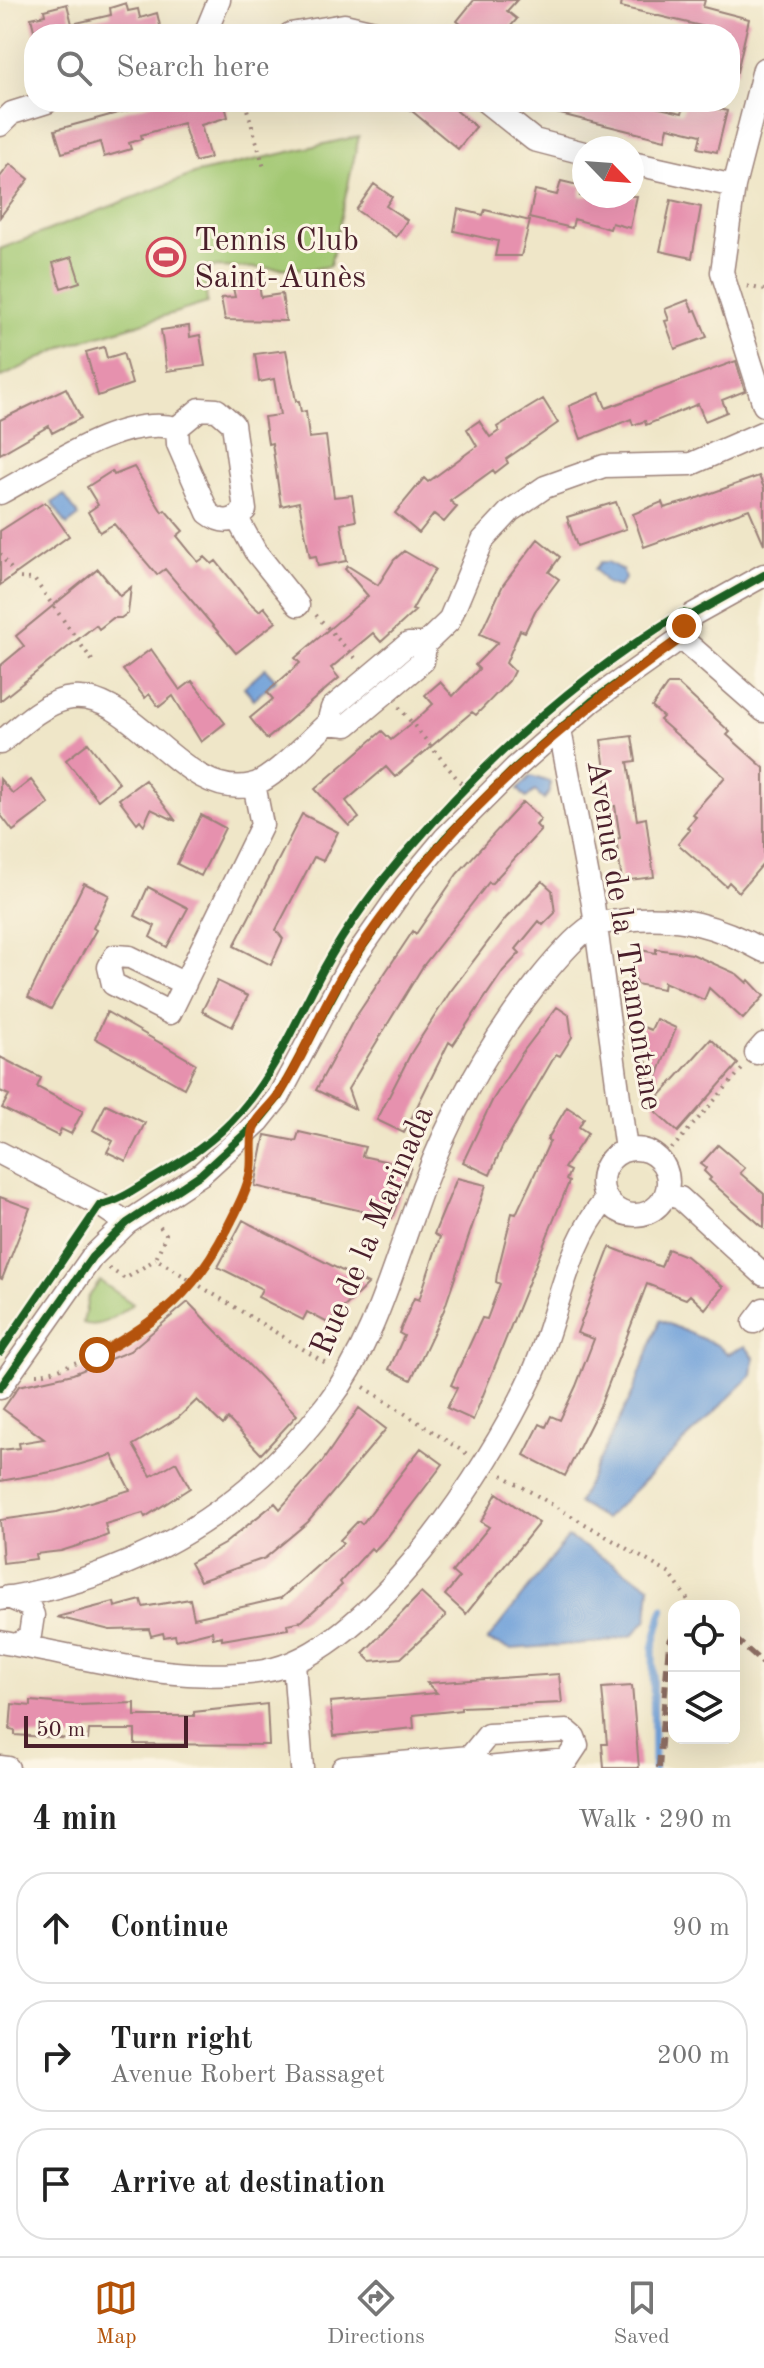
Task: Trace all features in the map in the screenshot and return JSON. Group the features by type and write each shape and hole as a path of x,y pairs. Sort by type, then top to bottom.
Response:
{"street":[{"path":"208,24 215,1"},
{"path":"764,69 734,186 722,254 723,282 764,405"},
{"path":"0,125 12,113 24,109"},
{"path":"499,112 534,140 572,150"},
{"path":"644,166 734,186"},
{"path":"0,493 105,438 146,424 177,428 200,409 217,410 230,419 246,497 245,510 237,518 218,520 208,513 178,444 177,428"},
{"path":"0,743 49,706 64,699 90,698 108,703 141,733 202,776 235,786 254,784 328,723 332,708 380,667 408,644 425,644 449,621 483,540 510,511 545,487 604,466 691,464 764,432"},
{"path":"237,518 255,551 298,605"},
{"path":"5,1381 92,1257 127,1223 201,1174 252,1127 279,1096 347,969 405,886 481,800 592,701 681,638 692,615 764,575"},
{"path":"681,638 764,711"},
{"name":"Avenue de la Tramontane","path":"560,730 595,924 626,1150"},
{"path":"185,984 262,825 254,784"},
{"path":"595,924 648,918 693,921 730,932 764,951"},
{"name":"Rue de la Marinada","path":"4,1598 87,1579 168,1545 246,1491 300,1438 346,1376 373,1323 419,1198 463,1092 504,1024 550,966 595,924"},
{"path":"626,1150 645,1150 661,1161 668,1182 666,1194 653,1210 633,1215 622,1213 606,1200 602,1191 603,1170 616,1154 626,1150"},
{"path":"0,1153 100,1205 127,1223"},
{"path":"666,1194 680,1198 764,1275"},
{"path":"9,1644 161,1674 234,1673 294,1664 325,1647 380,1595 431,1539 485,1466 532,1377 579,1246 593,1217 606,1200"},
{"path":"4,1598 29,1606 33,1615 30,1635 9,1644"},
{"path":"294,1664 302,1768"},
{"path":"343,1768 470,1757"},
{"path":"0,1767 8,1768"}],"path":[{"path":"248,112 265,171"},
{"path":"0,554 18,578 34,579 94,663"},
{"path":"457,798 475,780"},
{"path":"661,1161 760,1048"},
{"path":"5,1381 42,1374 97,1355 140,1331 178,1302 217,1248 241,1202 250,1172 252,1127"},
{"path":"92,1257 125,1279 156,1259 166,1234 146,1209"},
{"path":"156,1259 189,1279"},
{"path":"485,1466 670,1574 688,1600"}],"green space":[{"name":"Tennis Club Saint-Aunès","path":"359,136 330,266 313,269 204,267 207,303 66,346 0,378 0,249 197,173"},
{"path":"100,1281 133,1304 103,1323 83,1323 88,1298"}],"water":[{"path":"64,495 79,516 67,525 52,503"},
{"path":"601,562 608,562 623,571 625,579 619,587 606,583 595,569"},
{"path":"265,668 276,680 254,699 244,687"},
{"path":"531,776 550,782 550,792 544,799 535,791 526,798 518,789"},
{"path":"660,1320 717,1345 728,1354 745,1346 754,1357 752,1375 605,1519 578,1503 633,1392"},
{"path":"568,1537 650,1586 647,1619 633,1635 604,1642 511,1649 487,1641"}],"building":[{"path":"474,0 517,0 507,11 517,19 513,24 461,24 457,21"},
{"path":"622,0 705,0 703,7 749,19 740,59 740,24 692,24 621,7"},
{"path":"126,3 128,11 138,9 140,18 157,13 160,24 72,24 111,15 110,8"},
{"path":"67,4 72,24 32,24 31,18 45,15 44,10"},
{"path":"121,112 227,112 228,117 201,125 210,158 195,162 183,123 141,135 142,139 129,143 131,149 104,157 100,142 62,153 55,130"},
{"path":"413,112 458,112 476,127 458,149"},
{"path":"552,112 727,112 717,152 698,148 701,135 668,127 665,140"},
{"path":"10,164 29,179 0,217 0,177"},
{"path":"561,181 572,184 572,208 634,208 630,228 612,223 610,229 574,219 572,228 529,218 535,190 557,195"},
{"path":"374,184 392,197 386,206 407,220 396,237 356,210"},
{"path":"671,200 701,207 692,258 660,251"},
{"path":"458,209 483,215 485,210 530,221 521,256 495,256 498,241 454,231"},
{"path":"72,257 80,282 61,288 53,263"},
{"path":"258,279 261,297 282,294 286,321 225,320 221,298 235,297 232,283"},
{"path":"688,300 693,311 696,310 707,337 675,349 665,321 669,320 665,309"},
{"path":"189,326 190,337 200,335 205,366 167,371 161,330"},
{"path":"104,347 107,358 123,353 132,384 98,396 86,352"},
{"path":"286,350 296,401 299,401 301,412 306,411 309,438 326,436 334,497 352,495 356,521 341,524 347,561 318,566 316,556 310,557 299,502 281,506 272,443 268,444 264,417 280,415 274,379 259,382 255,354"},
{"path":"736,361 745,391 722,400 727,412 705,421 698,404 646,425 645,421 633,425 631,419 581,439 569,406 600,393 606,408"},
{"path":"66,388 81,418 52,433 49,426 0,454 0,420"},
{"path":"543,399 558,423 506,459 508,463 495,473 493,470 450,501 457,507 444,522 434,514 419,533 395,513 424,478 428,482 477,446 467,429 479,421 490,437 499,431 497,427"},
{"path":"134,467 162,512 165,510 183,531 177,536 198,562 205,557 212,564 216,561 248,601 259,611 264,607 276,622 236,653 165,569 157,575 114,524 100,532 88,512 98,505 87,487 112,471 114,475"},
{"path":"759,476 764,488 764,544 749,509 644,547 633,514 662,502 664,508 692,500"},
{"path":"45,502 69,536 0,585 0,531"},
{"path":"616,502 626,529 577,546 567,517"},
{"path":"538,539 560,557 549,572 559,579 535,611 525,632 520,630 506,663 514,671 509,681 476,715 472,712 395,777 386,767 346,801 359,818 349,826 315,789 382,731 391,740 416,720 433,704 425,695 440,682 453,696 479,669 475,665 498,642 480,634 503,585"},
{"path":"404,551 435,569 412,610 415,611 381,642 373,633 331,668 339,678 267,739 250,718 273,699 267,692 300,663 295,658 368,596 345,569 348,566 378,585 394,560"},
{"path":"98,569 120,596 131,587 128,613 121,618 113,618 99,629 96,625 0,701 0,666 24,646 16,636"},
{"path":"151,649 180,690 192,681 225,723 201,742 173,696 159,707 149,694 145,698 123,670"},
{"path":"668,684 678,684 764,768 764,863 739,892 729,882 726,886 678,844 690,830 687,827 696,817 692,814 725,777 660,720 663,717 652,707"},
{"path":"632,736 636,761 628,762 637,820 646,818 654,877 622,881 616,839 620,838 615,806 610,807 601,740"},
{"path":"88,743 119,783 98,800 66,760"},
{"path":"0,779 13,794 31,780 49,804 13,831 0,814"},
{"path":"145,780 176,821 151,809 144,825 140,820 137,823 119,799"},
{"path":"523,802 541,819 536,825 541,830 491,884 489,882 423,966 348,1089 355,1109 316,1090 353,1021 413,931 416,934 457,874"},
{"path":"302,814 338,832 323,861 314,857 276,930 283,939 271,965 234,946"},
{"path":"201,815 225,828 201,876 177,864"},
{"path":"542,881 552,890 555,913 543,925 539,921 516,949 520,953 503,971 453,1045 449,1042 404,1133 377,1120 411,1053 450,992 506,918"},
{"path":"84,883 109,895 93,928 96,930 51,1009 28,997"},
{"path":"148,887 188,908 167,947 150,937 155,926 135,916"},
{"path":"656,949 692,954 737,974 747,983 749,980 764,996 743,1019 709,988 704,1000 664,982 663,989 636,984 632,962 637,962 640,950 656,953"},
{"path":"217,981 248,996 232,1027 202,1011"},
{"path":"557,1007 569,1015 572,1037 560,1056 556,1054 502,1147 490,1175 463,1162 492,1101 522,1053"},
{"path":"107,1012 196,1064 184,1088 95,1038"},
{"path":"656,1019 676,1028 651,1092 641,1026 651,1030"},
{"path":"711,1039 738,1064 678,1132 656,1112 654,1102"},
{"path":"0,1057 41,1078 37,1087 83,1111 71,1134 61,1129 58,1136 2,1108 9,1095 0,1091"},
{"path":"106,1104 145,1123 126,1161 107,1152 113,1141 93,1130"},
{"path":"567,1107 584,1118 579,1127 588,1133 564,1168 570,1171 566,1180 569,1182 473,1420 447,1408 457,1388 451,1385 482,1318 487,1319 500,1284 496,1282 497,1274 512,1213 516,1214 550,1141 547,1140"},
{"path":"299,1132 365,1147 362,1156 411,1167 392,1218 255,1186 265,1135 296,1141"},
{"path":"718,1145 745,1168 740,1173 764,1194 764,1228 709,1180 711,1178 704,1171 706,1168 701,1164"},
{"path":"457,1178 486,1185 444,1310 411,1380 389,1369 404,1336 399,1333 414,1298 419,1300 440,1237 434,1234"},
{"path":"0,1197 30,1208 2,1279 0,1278"},
{"path":"243,1220 368,1284 328,1323 307,1312 303,1320 258,1297 262,1289 218,1267"},
{"path":"610,1247 661,1267 668,1249 686,1256 723,1287 705,1309 690,1295 686,1299 647,1284 600,1406 565,1476 524,1455 540,1424 546,1427 551,1416 560,1420 576,1386 594,1339 577,1333"},
{"path":"188,1302 297,1415 261,1454 228,1419 223,1425 197,1400 178,1418 133,1445 151,1476 176,1462 190,1488 145,1517 143,1513 105,1524 108,1535 96,1540 61,1551 35,1554 36,1559 3,1563 0,1520 57,1512 130,1490 112,1455 57,1471 0,1481 0,1450 20,1448 19,1443 44,1439 3,1409 19,1386 73,1374 130,1351"},
{"path":"359,1408 386,1429 308,1522 265,1558 200,1581 190,1563 224,1544 275,1503 280,1509 322,1462"},
{"path":"421,1448 443,1464 374,1551 371,1548 340,1582 342,1585 302,1621 287,1624 288,1629 222,1640 222,1636 213,1638 212,1631 176,1640 175,1635 164,1637 163,1633 151,1636 149,1629 110,1630 57,1617 114,1602 115,1607 141,1600 143,1607 190,1599 194,1618 281,1598 343,1543 340,1540 358,1521 362,1524"},
{"path":"497,1493 539,1523 466,1614 445,1595 459,1578 452,1572 489,1527 481,1522"},
{"path":"421,1593 446,1616 401,1658 371,1661 363,1653"},
{"path":"559,1674 562,1703 461,1707 461,1710 413,1715 414,1728 334,1736 330,1702 437,1693 427,1683"},
{"path":"632,1686 639,1768 604,1768 602,1744 607,1744 602,1688"},
{"path":"31,1701 77,1705 135,1703 135,1716 194,1716 194,1712 267,1704 269,1745 135,1744 135,1730 89,1730 88,1740 15,1735 15,1731 10,1730 12,1704 31,1706"}],"waterway":[{"path":"654,1768 653,1648 663,1609"}],"marked path":[{"path":"740,1643 764,1664"},
{"path":"659,1768 668,1656"}],"cycle path":[{"path":"0,1388 92,1257 127,1223 201,1174 259,1121 279,1096 347,969 405,886 445,838 515,768 592,701 681,638 692,615 764,575"},
{"path":"0,1352 100,1205 128,1194 189,1157 221,1132 240,1112 275,1062 352,922 386,876 441,814 504,750 572,691 644,637 682,613 692,615"}],"place":[{"name":"Tennis Club Saint-Aunès","path":"166,257"}],"route":[{"path":"97,1355 140,1331 178,1302 195,1282 241,1202 254,1145 252,1127 279,1096 347,969 405,886 445,838 515,768 592,701 681,638 684,626"}]}
